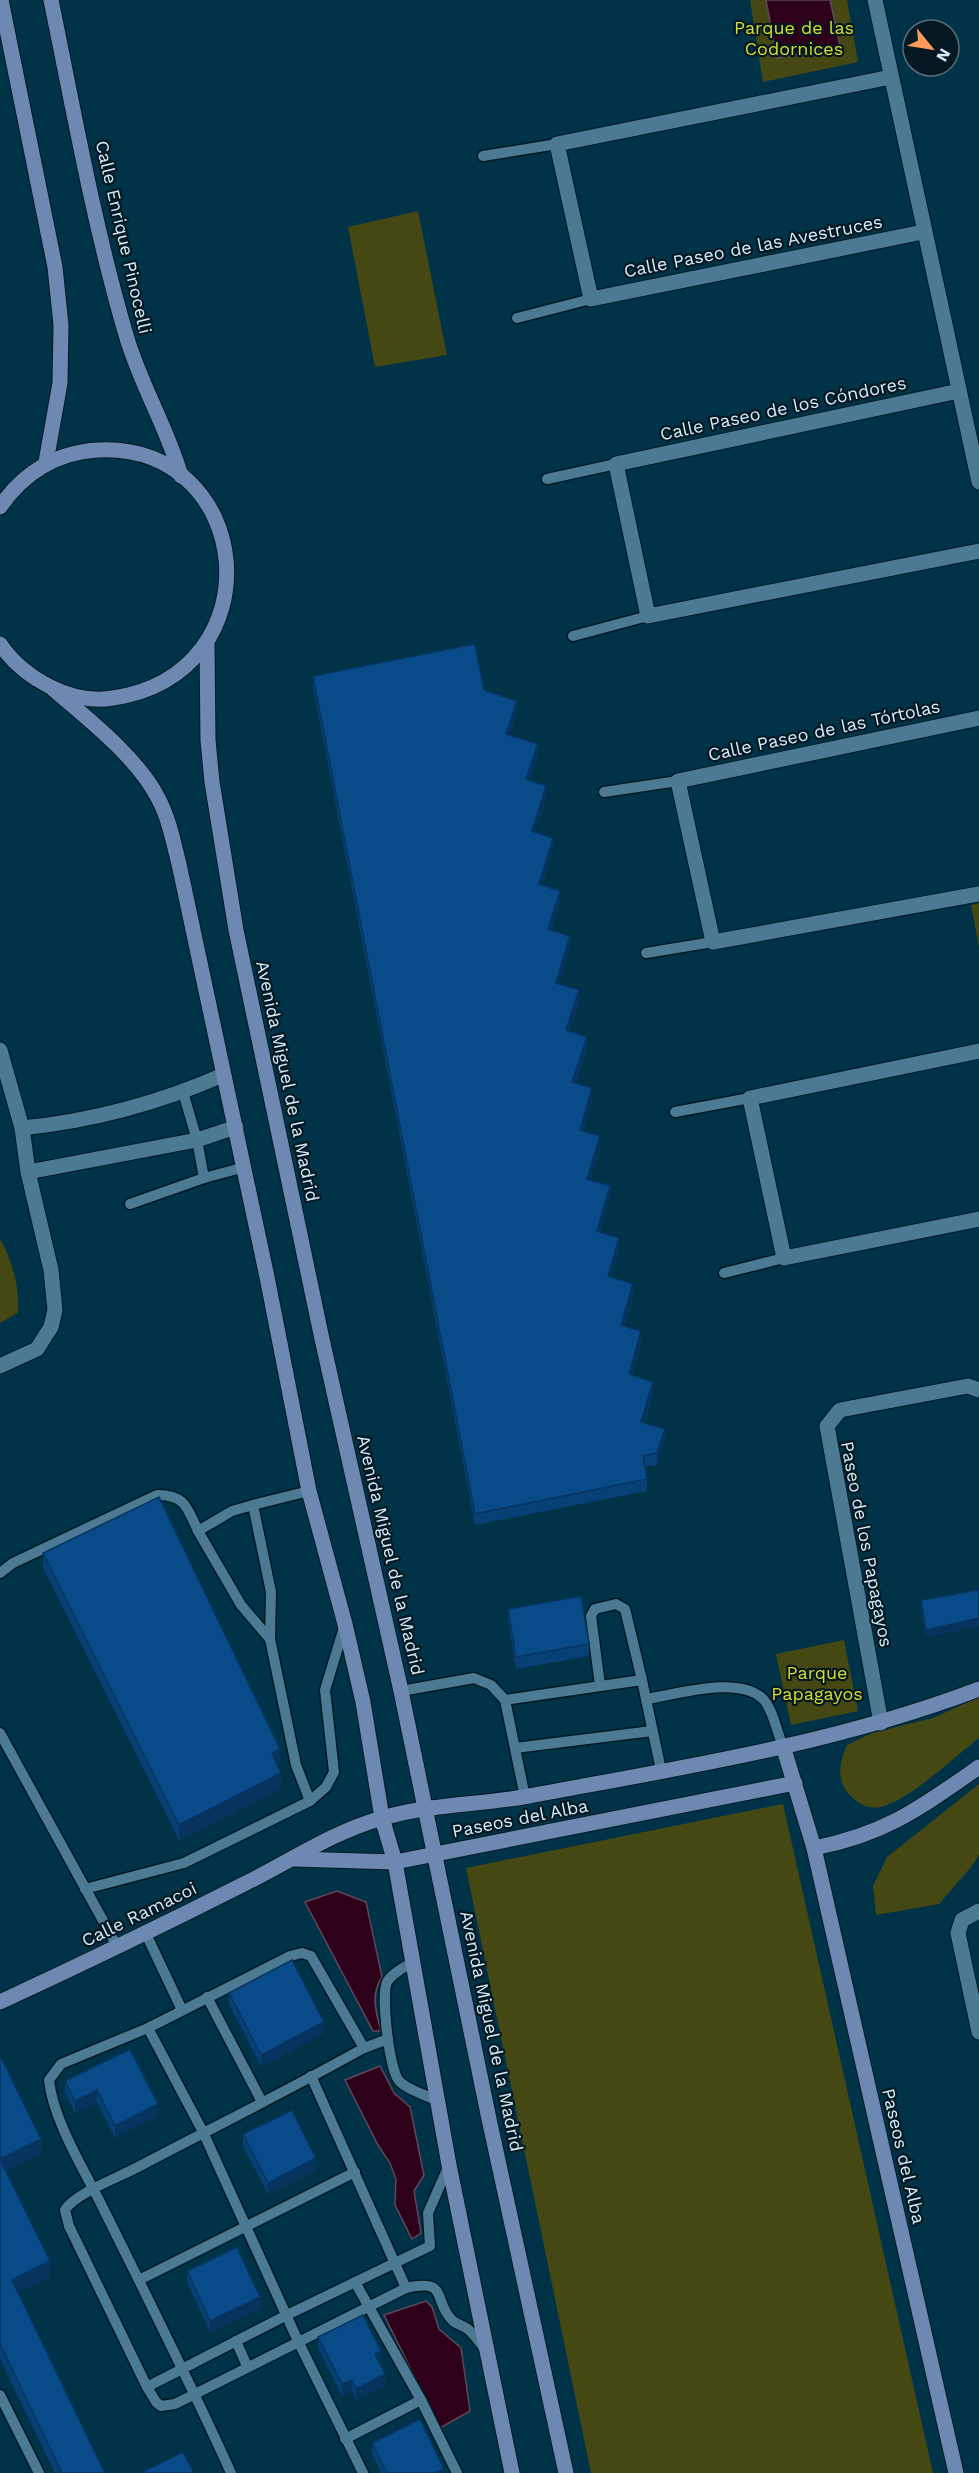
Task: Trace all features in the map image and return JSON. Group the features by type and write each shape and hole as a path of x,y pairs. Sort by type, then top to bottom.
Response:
{"main road":[{"path":"2,0 55,267 61,326 60,383 46,462"},
{"name":"Calle Enrique Pinocelli","path":"51,0 111,280 127,339 174,451 181,476"},
{"path":"0,507 13,488 46,462 80,451 116,449 150,458 181,476 208,507 218,524 227,554 228,585 221,615 207,643 189,665 138,694 110,699 81,697 53,689"},
{"name":"Avenida Miguel de la Madrid","path":"207,643 208,740 212,782 236,930 322,1339 401,1691 489,2118 566,2473"},
{"path":"0,644 22,669"},
{"path":"0,660 22,669 53,689 105,734 146,779 166,816 245,1167 309,1491 345,1623 363,1702 382,1818 395,1862 449,2165 512,2473"},
{"name":"Paseos del Alba","path":"382,1818 525,1797 783,1746 881,1723 979,1689"},
{"name":"Paseos del Alba","path":"783,1746 814,1848 956,2473"},
{"path":"814,1848 849,1841 896,1822 979,1767"},
{"name":"Paseos del Alba","path":"395,1862 795,1783"},
{"name":"Calle Ramacoi","path":"0,2002 146,1934 294,1859 338,1833 382,1818"},
{"name":"Calle Ramacoi","path":"294,1859 395,1862"}],"street":[{"path":"875,0 923,232 979,482"},
{"path":"591,299 557,144 891,77"},
{"name":"Calle Paseo de las Avestruces","path":"591,299 923,232"},
{"name":"Calle Paseo de los Cóndores","path":"616,464 959,391"},
{"path":"616,464 648,616 979,551"},
{"name":"Calle Paseo de las Tórtolas","path":"678,781 979,718"},
{"path":"678,781 713,942 979,894"},
{"path":"0,1050 2,1067 22,1128 28,1172 51,1270 55,1310 51,1328 37,1349 0,1366"},
{"path":"979,1051 750,1098 784,1258 979,1219"},
{"path":"22,1128 100,1115 183,1092 223,1074"},
{"path":"28,1172 197,1140 236,1127"},
{"name":"Paseo de los Papagayos","path":"881,1723 827,1425 840,1410 968,1386 979,1390"},
{"path":"979,1911 962,1920 958,1933 979,2032"}],"lane":[{"path":"483,156 557,144"},
{"name":"Calle Paseo de las Avestruces","path":"517,318 591,299"},
{"name":"Calle Paseo de los Cóndores","path":"547,479 616,464"},
{"path":"573,636 648,616"},
{"name":"Calle Paseo de las Tórtolas","path":"604,792 678,781"},
{"path":"646,954 713,942"},
{"path":"183,1092 197,1140 204,1178"},
{"path":"675,1112 750,1098"},
{"path":"130,1204 204,1178 245,1167"},
{"path":"724,1273 784,1258"},
{"path":"198,1531 232,1511 309,1491"},
{"path":"0,1573 13,1563 157,1495 171,1495 184,1501 198,1531 242,1605 270,1639"},
{"path":"254,1505 271,1593 270,1639 296,1766 310,1802"},
{"path":"600,1685 591,1616 595,1609 616,1604 625,1610 647,1699 661,1770"},
{"path":"85,1889 184,1863 310,1802 326,1787 334,1772 325,1690 345,1623"},
{"path":"401,1691 474,1678 492,1684 505,1700 525,1797"},
{"path":"505,1700 642,1680"},
{"path":"647,1699 733,1686 750,1689 765,1700 783,1746"},
{"path":"515,1748 652,1731"},
{"path":"0,1733 118,1948"},
{"path":"146,1934 182,2010"},
{"path":"231,2473 195,2392 65,2130 50,2091 49,2080 61,2064 148,2028 290,1956 302,1953 311,1956 364,2048"},
{"path":"413,1962 390,1977 385,1986 388,2040 396,2077 407,2087 438,2101"},
{"path":"207,1997 262,2102"},
{"path":"148,2028 203,2132 298,2341 363,2473"},
{"path":"388,2040 364,2048 69,2203 65,2210 66,2218 147,2387 161,2406 175,2404 246,2366 406,2288 424,2284 433,2287 452,2320 469,2330 487,2351"},
{"path":"311,2076 396,2261 406,2288"},
{"path":"147,2387 287,2315 430,2246 428,2214 449,2165"},
{"path":"139,2280 355,2172"},
{"path":"354,2282 421,2400 457,2473"},
{"path":"236,2342 246,2366"},
{"path":"0,2395 39,2473"},
{"path":"345,2439 421,2400"}],"green space":[{"name":"Parque de las Codornices","path":"750,0 847,0 858,62 763,82"},
{"path":"418,211 447,355 375,367 348,227"},
{"path":"979,903 979,947 971,905"},
{"path":"0,1239 14,1274 18,1294 18,1313 0,1323"},
{"name":"Parque Papagayos","path":"844,1640 858,1711 791,1725 776,1654"},
{"path":"979,1697 979,1738 917,1788 892,1803 875,1808 862,1805 848,1793 842,1782 840,1770 847,1745 872,1733 933,1718"},
{"path":"979,1784 979,1855 971,1867 939,1904 876,1915 873,1886 887,1857"},
{"path":"783,1804 933,2473 591,2473 466,1868"}],"shaded area":[{"path":"766,0 830,0 840,46 777,58"},
{"path":"337,1891 366,1902 382,1977 375,1997 381,2031 373,2031 305,1902"},
{"path":"380,2066 394,2093 410,2107 424,2175 414,2191 421,2233 412,2239 395,2205 396,2179 390,2163 378,2145 345,2080"},
{"path":"426,2301 432,2307 439,2329 461,2348 470,2411 440,2428 384,2315"}],"building":[{"path":"475,644 484,690 517,701 506,734 538,744 526,779 546,786 532,831 553,838 539,884 560,891 548,929 570,936 556,983 579,990 566,1030 587,1037 572,1082 592,1088 580,1130 600,1136 587,1179 610,1186 597,1231 619,1238 608,1276 633,1284 621,1325 641,1331 629,1374 653,1382 641,1422 665,1429 657,1453 643,1456 647,1479 475,1514 313,676"},
{"path":"159,1497 280,1749 272,1753 281,1773 179,1825 43,1553"},
{"path":"979,1590 979,1618 926,1630 921,1600"},
{"path":"581,1596 589,1644 516,1657 508,1609"},
{"path":"292,1960 324,2022 261,2055 229,1993"},
{"path":"130,2049 158,2104 115,2126 97,2090 75,2101 65,2081"},
{"path":"0,2055 41,2139 0,2159"},
{"path":"292,2110 316,2158 268,2183 243,2134"},
{"path":"0,2159 50,2261 12,2280 105,2473 62,2473 0,2344"},
{"path":"237,2247 260,2297 210,2321 187,2271"},
{"path":"363,2315 381,2351 375,2354 385,2374 356,2389 352,2380 342,2384 318,2337"},
{"path":"420,2419 444,2469 435,2473 387,2473 372,2443"},
{"path":"183,2452 194,2473 140,2473"}]}
